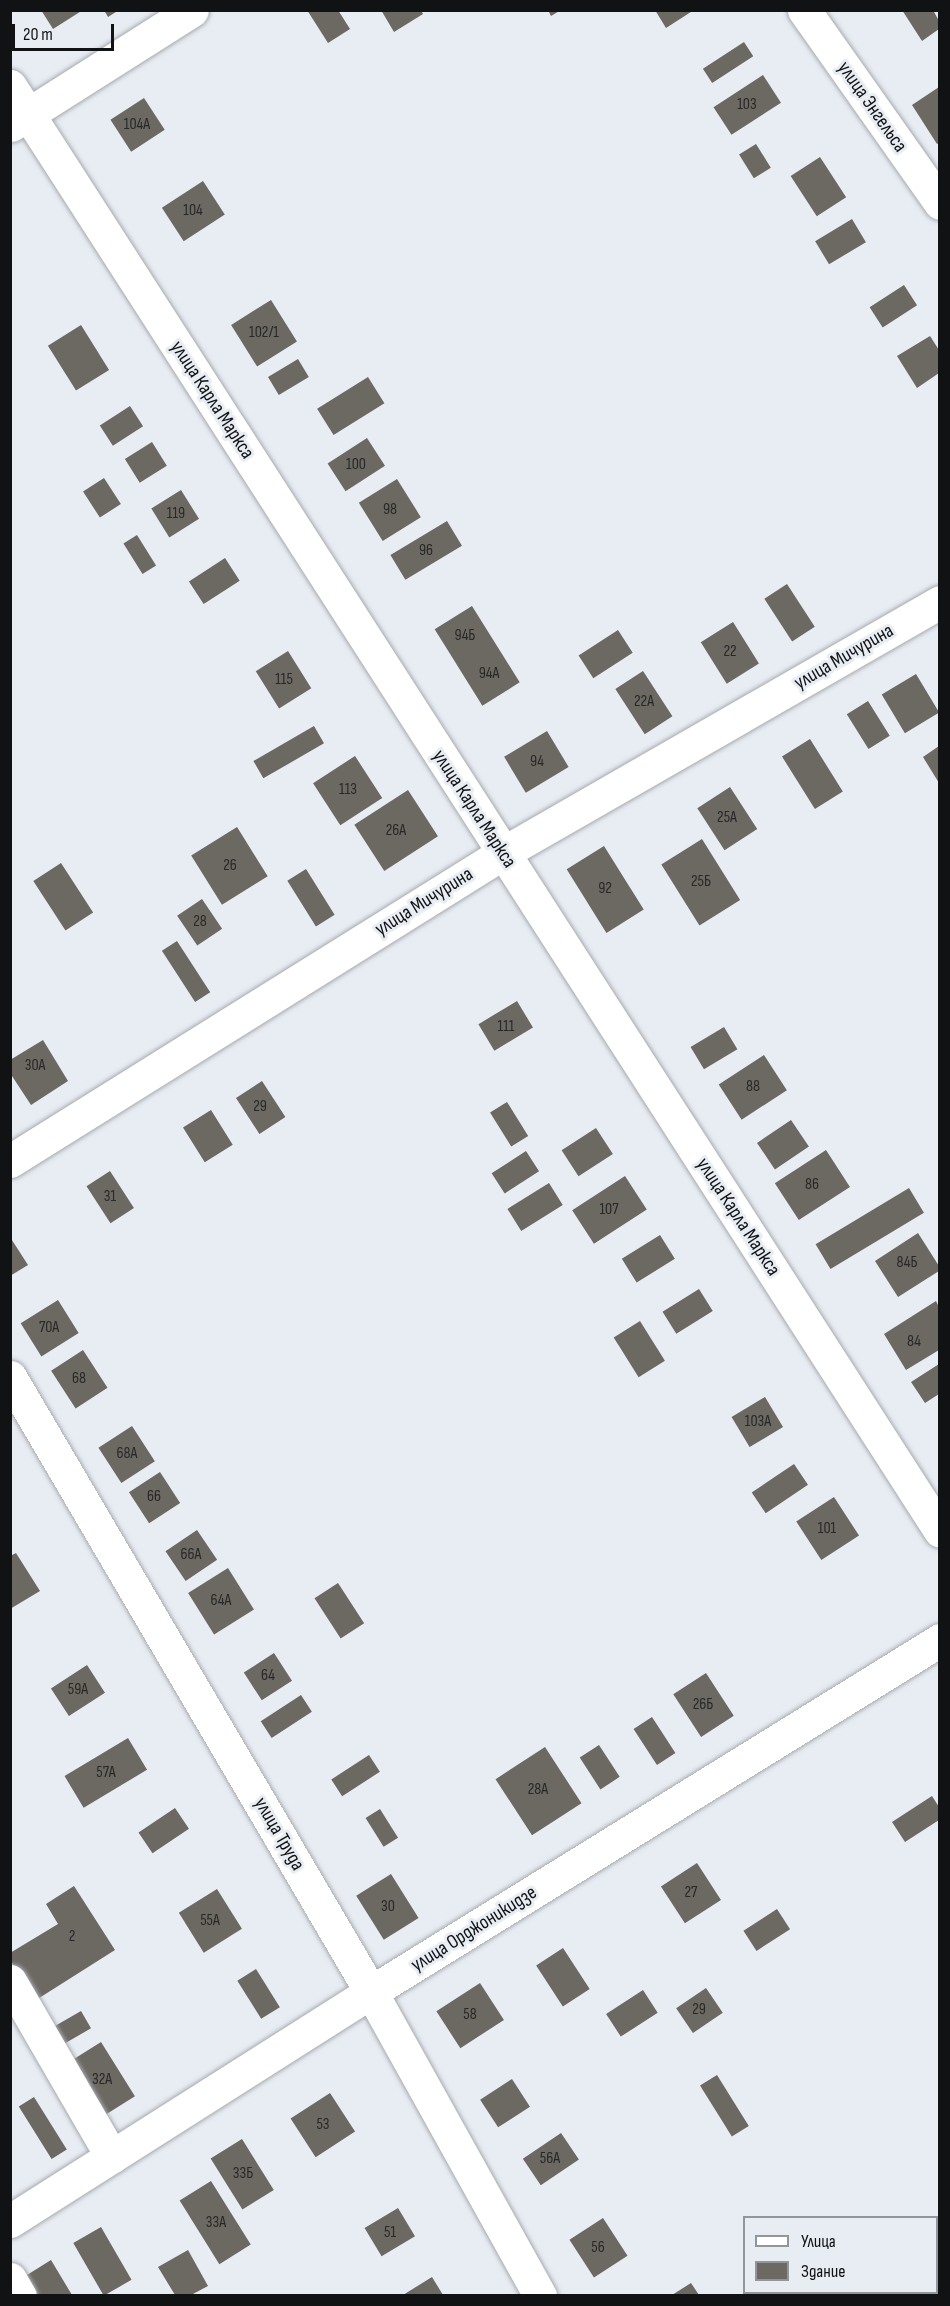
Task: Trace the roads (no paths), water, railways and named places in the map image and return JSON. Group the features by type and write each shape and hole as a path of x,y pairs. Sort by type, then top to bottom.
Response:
{"street":[{"path":"20,119 192,10"},
{"name":"улица Энгельса","path":"804,10 939,203"},
{"name":"улица Карла Маркса","path":"10,86 20,119 503,853 939,1531"},
{"name":"улица Мичурина","path":"10,1161 503,853 939,602"},
{"name":"улица Труда","path":"10,1377 371,1992 540,2295"},
{"name":"улица Орджоникидзе","path":"10,2221 371,1992 939,1640"},
{"path":"10,1981 112,2157"},
{"path":"10,2279 20,2295"}]}
